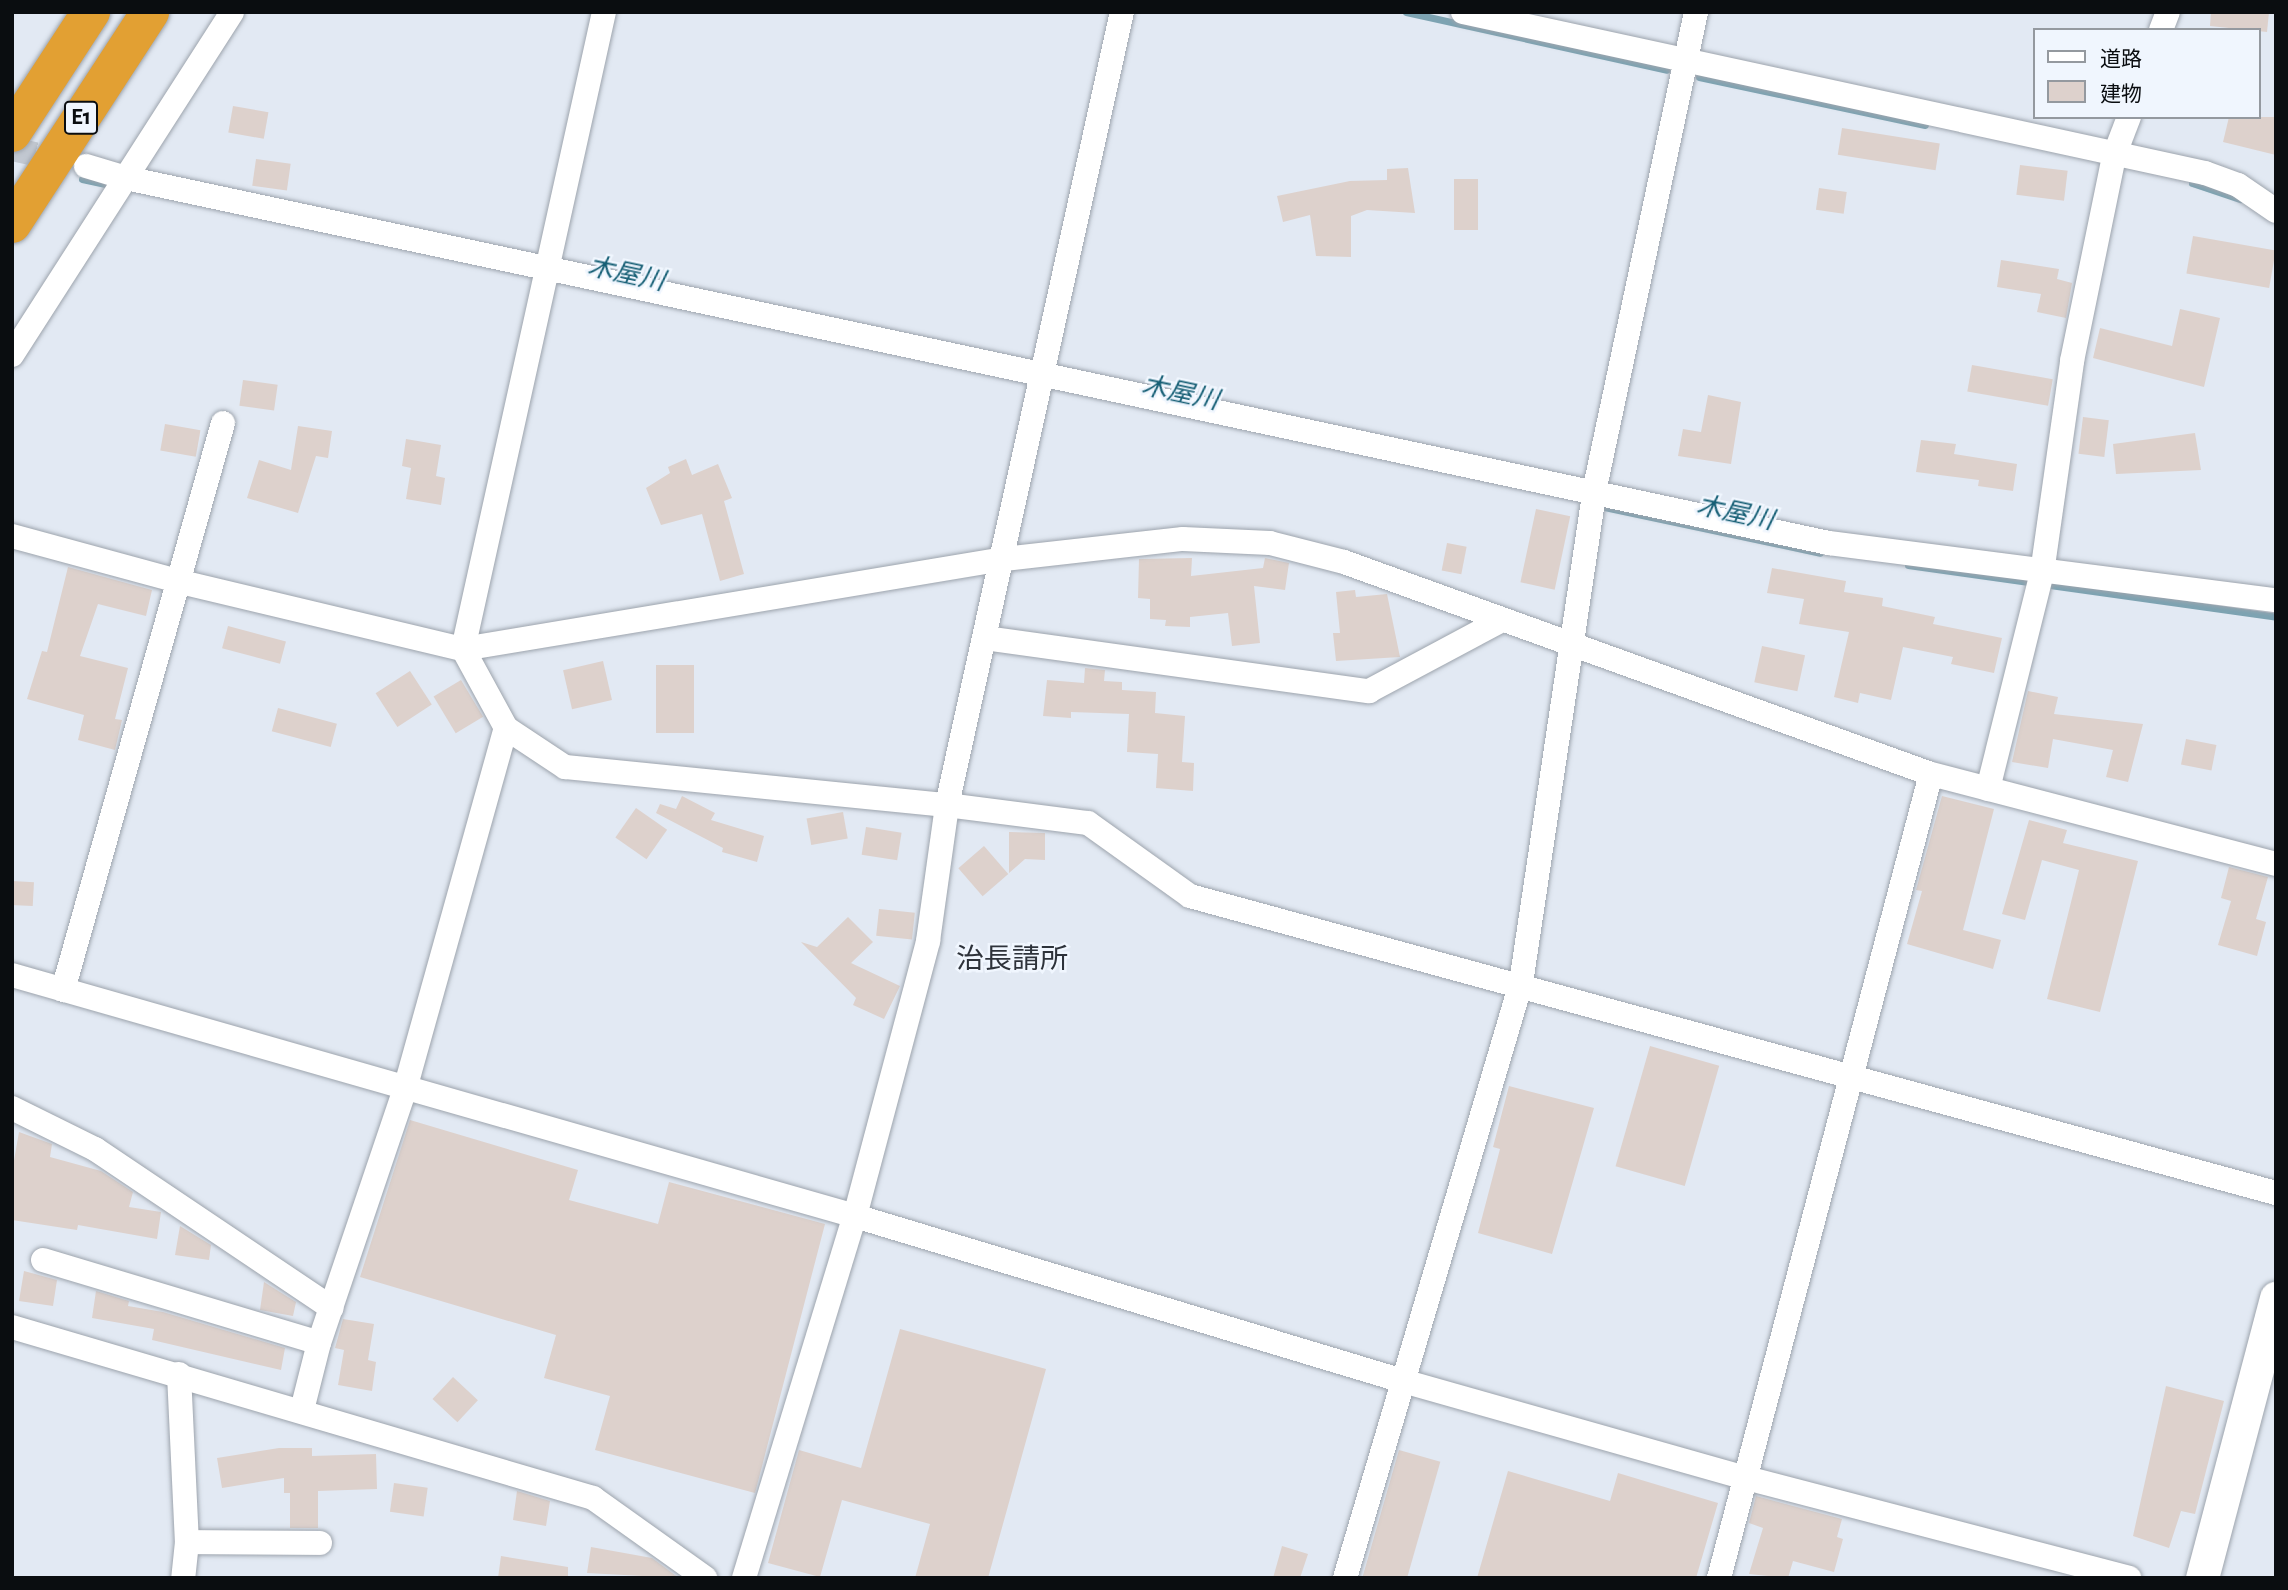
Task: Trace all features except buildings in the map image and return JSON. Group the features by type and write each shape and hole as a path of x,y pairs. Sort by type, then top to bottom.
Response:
{"highway":[{"name":"E1","path":"12,133 91,12"},
{"name":"E1","path":"12,223 150,12"}],"street":[{"path":"12,355 232,12"},
{"path":"604,12 549,273 463,649 506,728 565,767 947,804 1088,823 1190,895 2276,1194"},
{"path":"744,1578 855,1216 928,941 947,804 1044,380 1122,12"},
{"path":"1463,12 2114,156 2206,173 2238,185 2276,211"},
{"path":"1345,1578 1521,984 1568,645 1592,501 1696,12"},
{"path":"1988,789 2040,581 2072,361 2114,156 2128,119"},
{"path":"86,166 125,179 1592,501 2040,581 2276,600"},
{"path":"63,989 181,582 223,423"},
{"path":"12,536 181,582 463,649 1004,559 1182,539 1270,543 1343,562 1931,774 2276,864"},
{"path":"985,638 1369,691 1502,620"},
{"path":"302,1409 320,1343 405,1089 506,728"},
{"path":"1719,1578 1931,774"},
{"path":"12,975 855,1216 1404,1381 1746,1478 2130,1578"},
{"path":"12,1108 95,1149 332,1308"},
{"path":"43,1260 320,1343"},
{"path":"2202,1578 2276,1298"},
{"path":"12,1327 302,1409 593,1498 705,1578"},
{"path":"178,1374 187,1542 183,1578"},
{"path":"187,1542 320,1543"}],"waterway":[{"path":"1406,12 1667,70"},
{"path":"1699,77 1925,125"},
{"name":"木屋川","path":"82,179 105,184"},
{"path":"2192,183 2240,199"},
{"name":"木屋川","path":"1595,505 1820,553"},
{"name":"木屋川","path":"1908,565 2276,617"}],"tunnel":[{"path":"12,149 66,161"}],"district":[{"name":"治長請所","path":"1012,960"}]}
